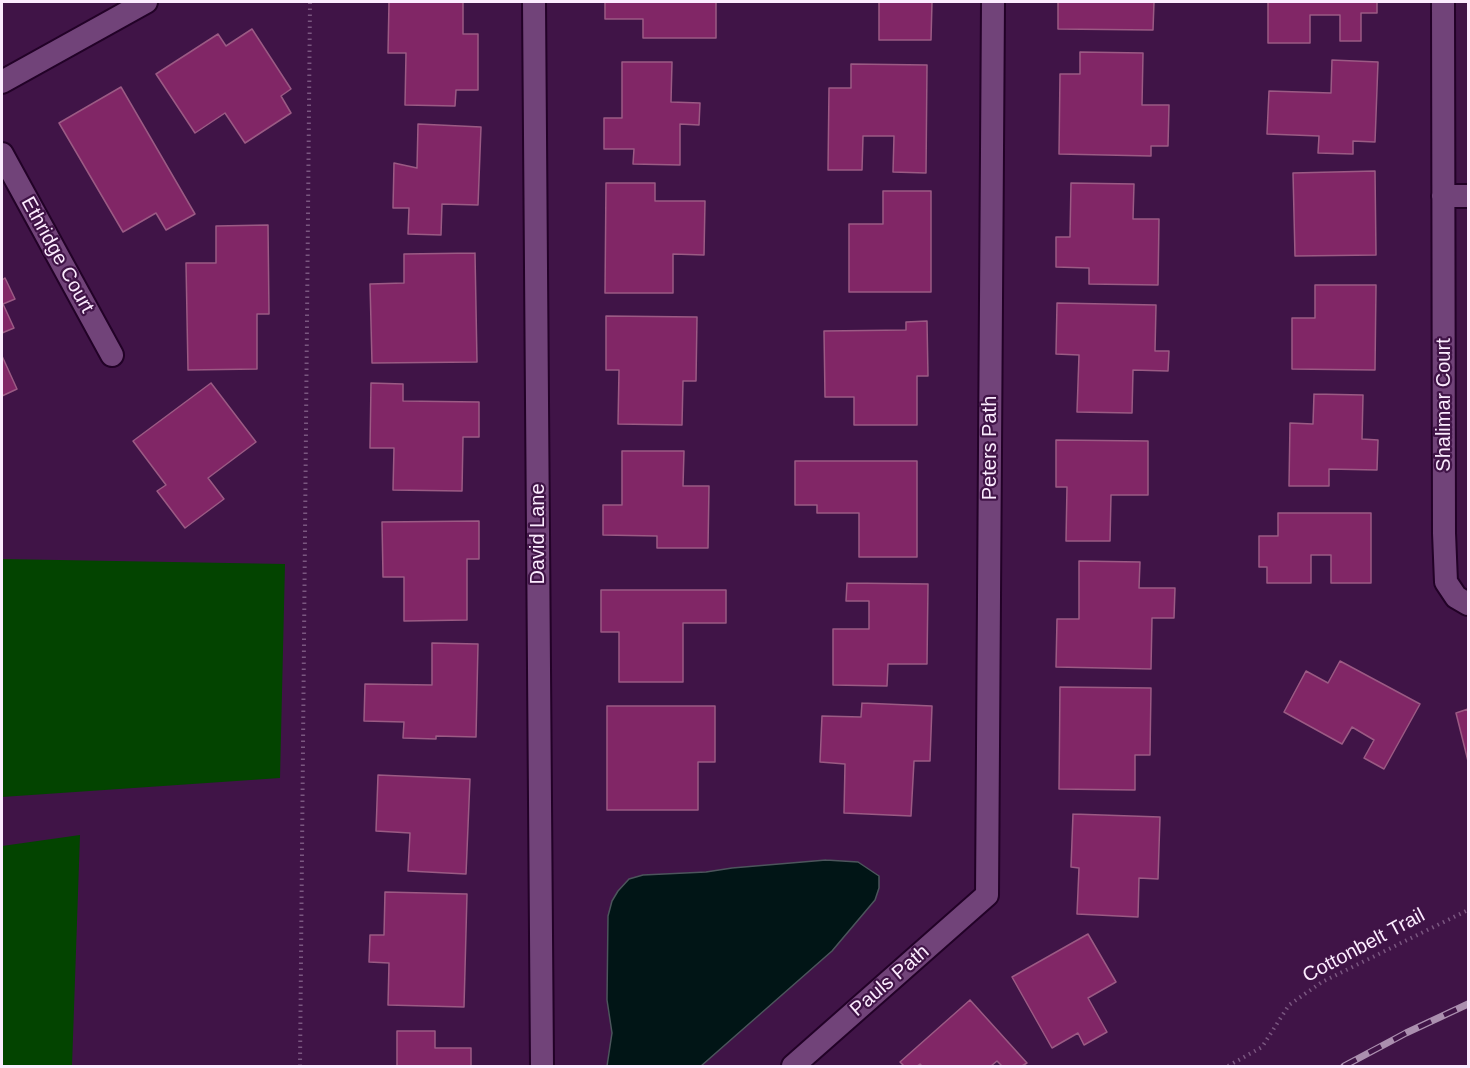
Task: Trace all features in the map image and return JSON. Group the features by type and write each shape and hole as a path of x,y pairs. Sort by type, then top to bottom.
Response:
{"street":[{"path":"2,82 146,2"},
{"name":"David Lane","path":"534,2 542,1066"},
{"name":"Peters Path","path":"987,895 993,2"},
{"name":"Shalimar Court","path":"1443,2 1446,582 1456,597 1468,604"},
{"name":"Ethridge Court","path":"2,154 112,355"},
{"path":"1443,196 1468,196"},
{"name":"Pauls Path","path":"793,1066 987,895"}],"path":[{"path":"300,1066 310,2"},
{"name":"Cottonbelt Trail","path":"1228,1066 1262,1047 1289,1005 1322,982 1468,910"}],"green space":[{"path":"2,559 285,564 280,778 2,797"},
{"path":"80,835 72,1066 2,1066 2,846"}],"shaded area":[{"path":"826,860 858,862 879,876 879,888 875,900 832,951 701,1066 607,1066 612,1033 607,1000 608,916 612,901 629,879 643,875 706,872"}],"building":[{"path":"389,2 463,2 463,34 478,34 478,90 456,90 455,106 405,105 406,53 388,53"},
{"path":"605,2 716,2 716,38 643,38 643,19 605,19"},
{"path":"879,2 932,2 931,40 879,40"},
{"path":"1058,2 1154,2 1153,30 1058,29"},
{"path":"1268,2 1377,2 1377,13 1361,13 1361,41 1340,41 1340,15 1310,15 1310,43 1268,43"},
{"path":"252,29 291,89 281,96 291,113 245,143 225,113 195,133 156,74 218,34 226,46"},
{"path":"1080,52 1143,53 1142,105 1169,105 1168,146 1151,146 1151,156 1059,154 1060,74 1080,74"},
{"path":"1332,60 1378,62 1375,142 1353,141 1353,154 1318,153 1319,136 1267,134 1269,91 1331,93"},
{"path":"622,62 672,62 671,102 700,103 699,125 680,124 680,165 633,164 634,149 604,149 604,118 622,118"},
{"path":"851,64 927,65 926,173 893,172 894,136 863,136 862,170 828,170 829,88 851,88"},
{"path":"121,87 195,214 166,230 156,213 123,232 59,123"},
{"path":"418,124 481,127 478,205 442,204 441,235 408,234 409,208 393,208 394,163 417,168"},
{"path":"1375,171 1376,255 1295,256 1293,173"},
{"path":"606,183 655,183 655,201 705,201 704,255 673,254 673,293 605,293"},
{"path":"1071,183 1134,184 1133,219 1159,219 1158,285 1089,284 1089,268 1056,267 1056,237 1070,237"},
{"path":"883,191 931,191 931,292 849,292 849,224 883,224"},
{"path":"268,225 269,314 257,314 257,369 188,370 186,263 216,263 216,226"},
{"path":"475,253 477,362 372,363 370,284 404,283 404,254"},
{"path":"5,278 15,299 3,304 14,328 2,333 2,280"},
{"path":"1315,285 1376,285 1375,370 1292,369 1292,318 1315,318"},
{"path":"1057,303 1156,305 1155,351 1169,351 1168,371 1133,370 1132,413 1077,412 1079,355 1056,354"},
{"path":"606,316 697,317 696,381 683,381 682,425 618,424 619,370 606,370"},
{"path":"927,321 928,376 917,376 917,425 854,425 854,397 825,397 824,331 906,330 906,322"},
{"path":"2,356 17,389 2,396"},
{"path":"211,383 256,442 208,478 224,499 185,528 157,491 166,485 133,441"},
{"path":"371,383 403,384 403,401 479,402 479,437 463,437 462,491 393,490 394,448 370,448"},
{"path":"1314,394 1363,395 1362,439 1378,440 1377,470 1329,469 1329,486 1289,486 1290,423 1313,424"},
{"path":"1056,440 1148,441 1148,495 1111,495 1110,541 1066,541 1067,487 1056,487"},
{"path":"622,451 684,451 683,486 709,486 708,548 657,548 657,536 603,535 603,505 622,505"},
{"path":"795,461 917,461 917,557 859,557 859,513 817,513 817,505 795,505"},
{"path":"1278,513 1371,513 1371,583 1331,583 1331,555 1311,555 1311,583 1267,583 1267,567 1259,567 1259,536 1278,536"},
{"path":"479,521 479,559 467,559 467,620 404,621 404,577 383,577 382,522"},
{"path":"1079,561 1140,562 1139,588 1175,588 1174,618 1152,618 1151,669 1056,667 1057,619 1079,619"},
{"path":"847,583 928,584 927,664 888,664 887,686 833,685 833,629 869,629 869,601 846,601"},
{"path":"601,590 726,590 726,623 683,623 683,682 619,682 619,632 601,632"},
{"path":"432,643 478,644 476,737 403,738 404,722 364,721 365,684 432,685"},
{"path":"1340,661 1420,704 1384,769 1364,758 1374,740 1352,727 1342,744 1284,712 1306,671 1328,683"},
{"path":"1060,687 1151,688 1150,755 1135,755 1135,790 1059,789"},
{"path":"862,703 932,706 930,761 914,761 911,816 844,813 845,764 820,762 822,716 861,717"},
{"path":"607,706 715,706 715,762 698,762 698,810 607,810"},
{"path":"1468,709 1468,761 1456,713"},
{"path":"378,775 470,779 466,874 408,871 410,833 376,831"},
{"path":"1073,814 1160,817 1158,879 1139,878 1138,917 1077,914 1079,868 1071,867"},
{"path":"385,892 467,894 464,1007 388,1005 389,963 369,962 370,935 384,935"},
{"path":"1088,934 1116,982 1088,998 1107,1032 1084,1045 1078,1033 1052,1048 1012,977"},
{"path":"970,1000 1027,1063 1022,1066 1002,1066 997,1061 991,1066 922,1066 920,1064 904,1066 900,1062"},
{"path":"397,1031 435,1031 435,1048 471,1048 471,1066 397,1066"}],"railway":[{"path":"1344,1066 1468,1004"}]}
